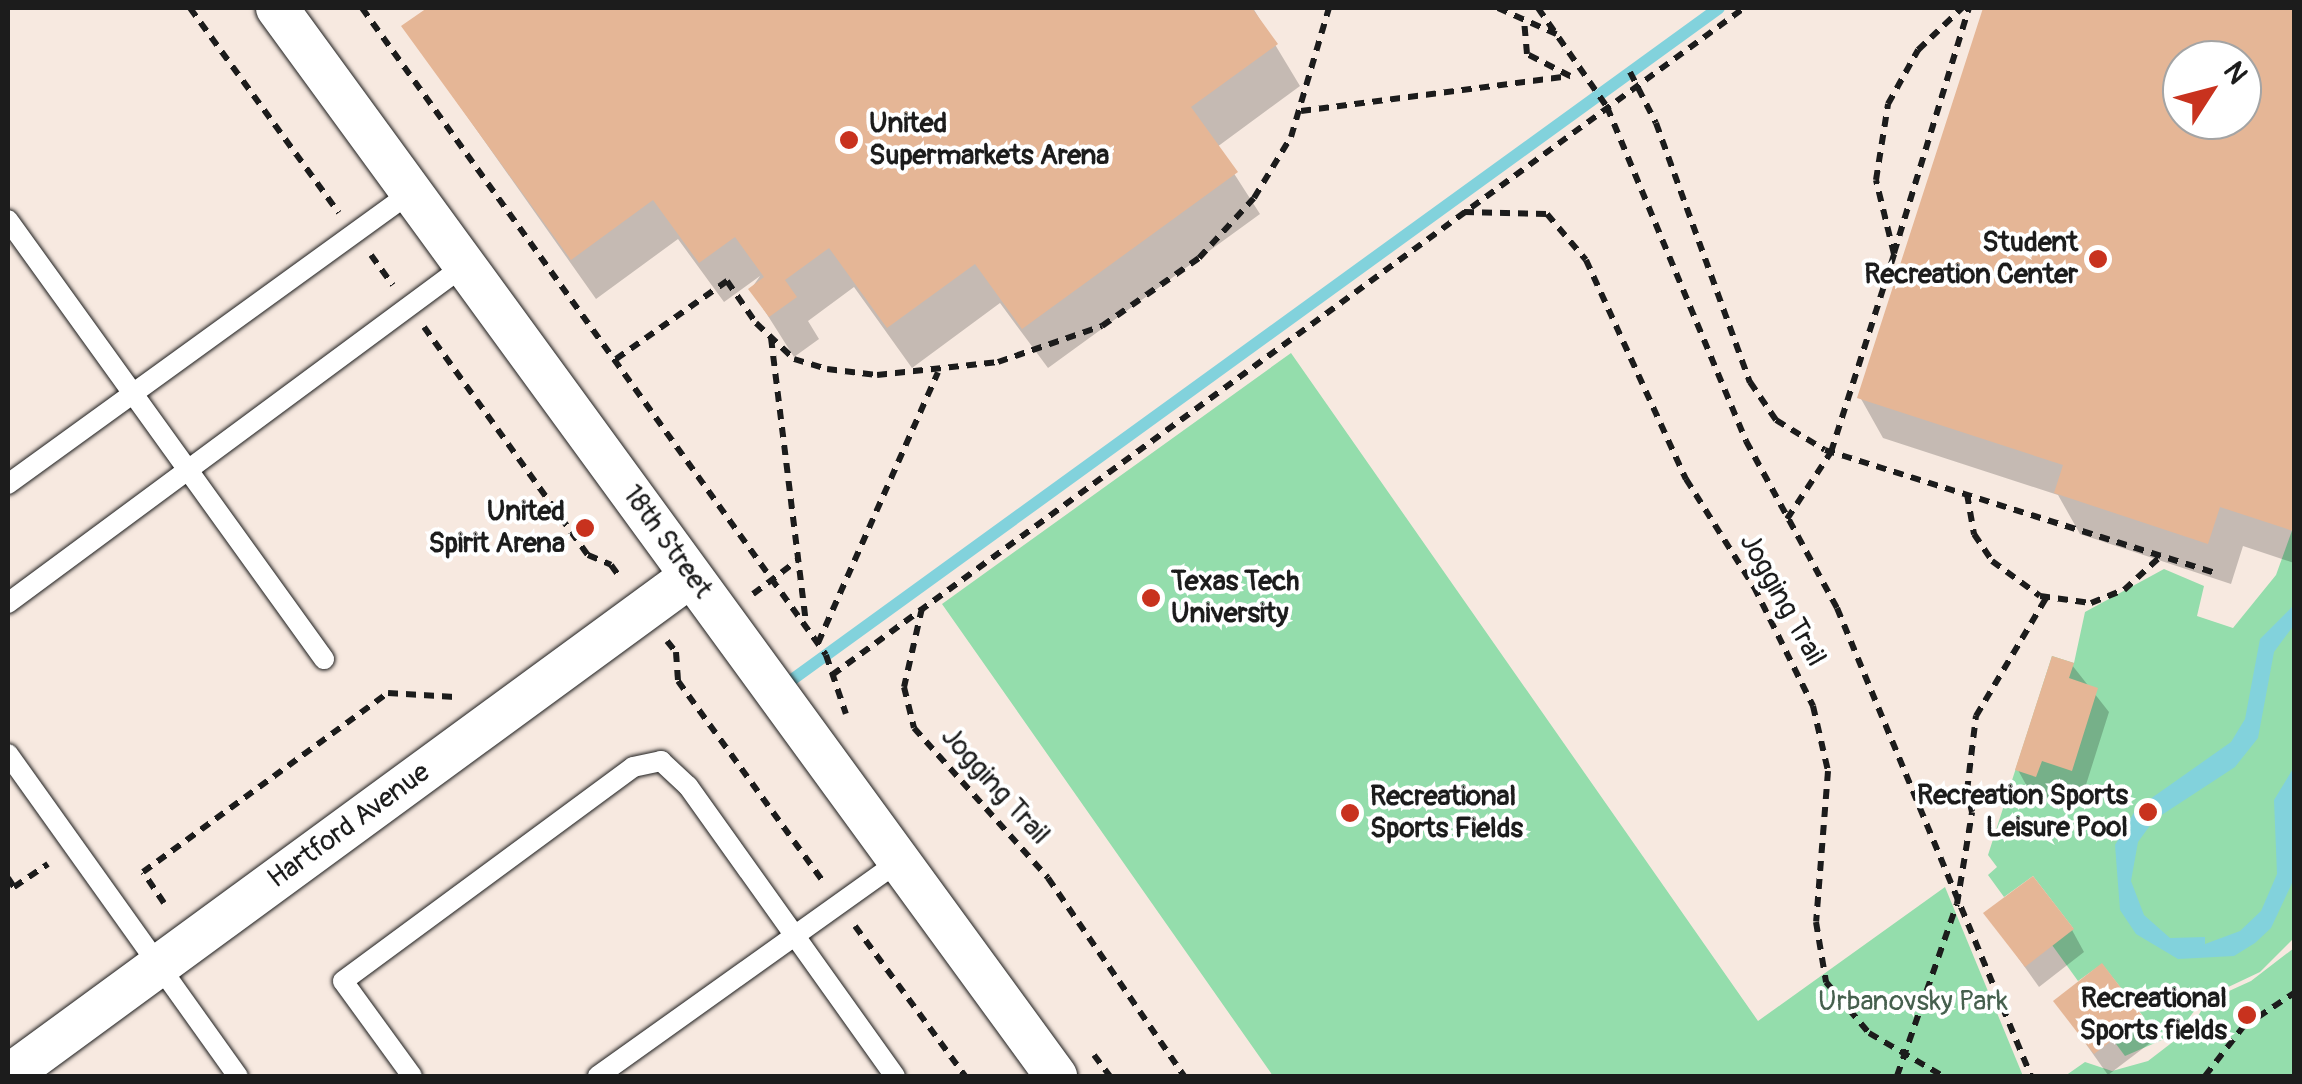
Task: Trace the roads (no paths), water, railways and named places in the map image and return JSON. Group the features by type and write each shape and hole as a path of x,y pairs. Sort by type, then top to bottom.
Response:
{"street":[{"name":"18th Street","path":"278,8 1056,1076"},
{"name":"Hartford Avenue","path":"8,1076 691,576"}],"lane":[{"path":"8,484 411,192"},
{"path":"8,220 324,659"},
{"path":"8,603 465,266"},
{"path":"8,754 161,963 238,1076"},
{"path":"412,1076 343,981 634,767 661,760 688,786 895,1076"},
{"path":"598,1076 899,862"}],"water":[{"path":"2294,605 2294,625 2274,652 2258,738 2235,767 2154,820 2138,842 2131,881 2144,915 2170,938 2205,937 2205,944 2240,931 2261,911 2277,874 2274,800 2294,767 2294,879 2271,928 2255,943 2234,956 2178,959 2136,934 2120,910 2115,845 2136,809 2231,742 2245,719 2260,639"}],"waterway":[{"path":"782,687 1719,8"}],"place":[{"name":"United Supermarkets Arena","path":"849,140"},
{"name":"Student Recreation Center","path":"2098,259"},
{"name":"United Spirit Arena","path":"585,528"},
{"name":"Texas Tech University","path":"1151,598"},
{"name":"Recreation Sports Leisure Pool","path":"2148,812"},
{"name":"Recreational Sports Fields","path":"1350,813"},
{"name":"Recreational Sports fields","path":"2247,1015"}],"park label":[{"name":"Urbanovsky Park","path":"1913,1002"}]}
